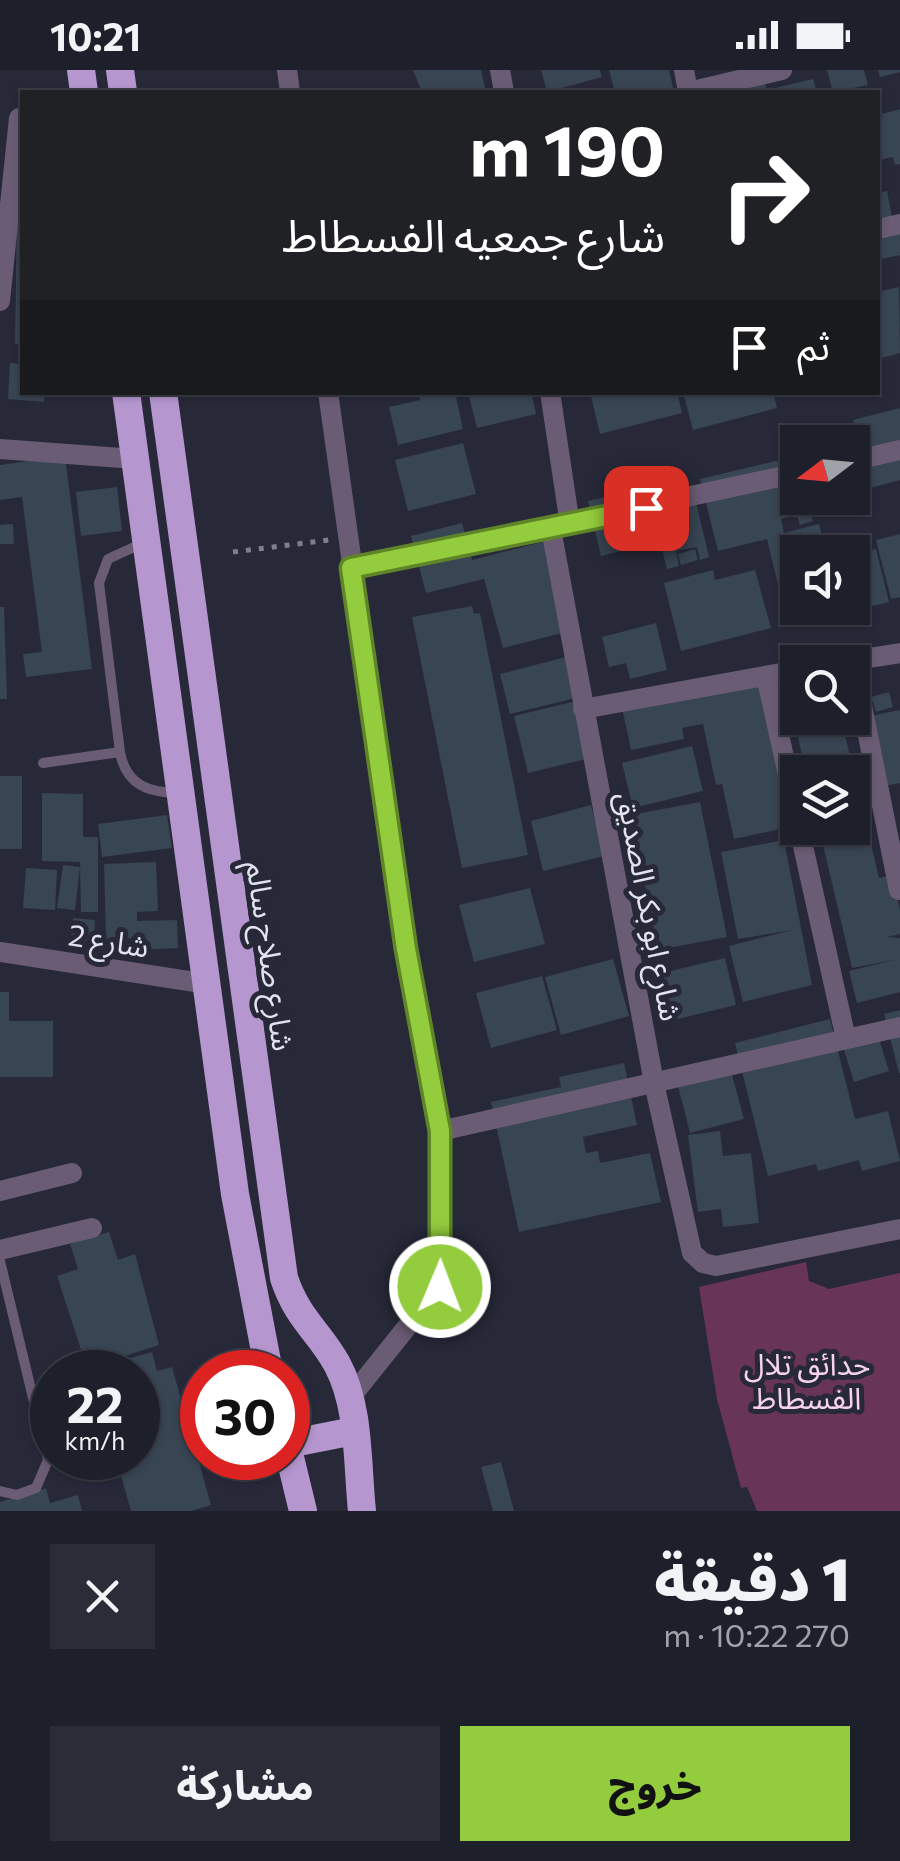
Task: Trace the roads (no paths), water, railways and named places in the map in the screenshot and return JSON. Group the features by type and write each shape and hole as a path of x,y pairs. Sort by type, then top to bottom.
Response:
{"highway":[{"path":"126,395 234,1194 265,1350"},
{"name":"شارع صلاح سالم","path":"162,395 284,1278 304,1322 337,1364 350,1398 362,1511"},
{"path":"310,1441 354,1430"},
{"path":"296,1480 303,1511"}],"street":[{"path":"697,90 782,70"},
{"path":"0,301 14,118"},
{"path":"328,395 406,949 440,1131 440,1287 350,1398"},
{"name":"شارع ابو بكر الصديق","path":"550,395 560,527 583,708 654,1082 692,1254 703,1263 728,1264 900,1229"},
{"path":"0,449 136,459"},
{"path":"870,457 900,450"},
{"path":"351,568 560,527 780,477"},
{"path":"870,658 900,653"},
{"path":"583,708 780,673"},
{"path":"766,676 783,755"},
{"path":"864,735 899,890"},
{"path":"803,845 846,1039"},
{"name":"شارع 2","path":"0,952 208,984"},
{"path":"440,1131 900,1028"},
{"path":"0,1191 72,1173"},
{"path":"0,1250 92,1228"}],"lane":[{"path":"148,541 115,553 100,574 120,752 126,772 141,788 182,793"},
{"path":"43,763 120,752"},
{"path":"0,1261 48,1460 36,1488 17,1495 0,1492"}],"park label":[{"name":"حدائق تلال الفسطاط","path":"807,1379"}]}
